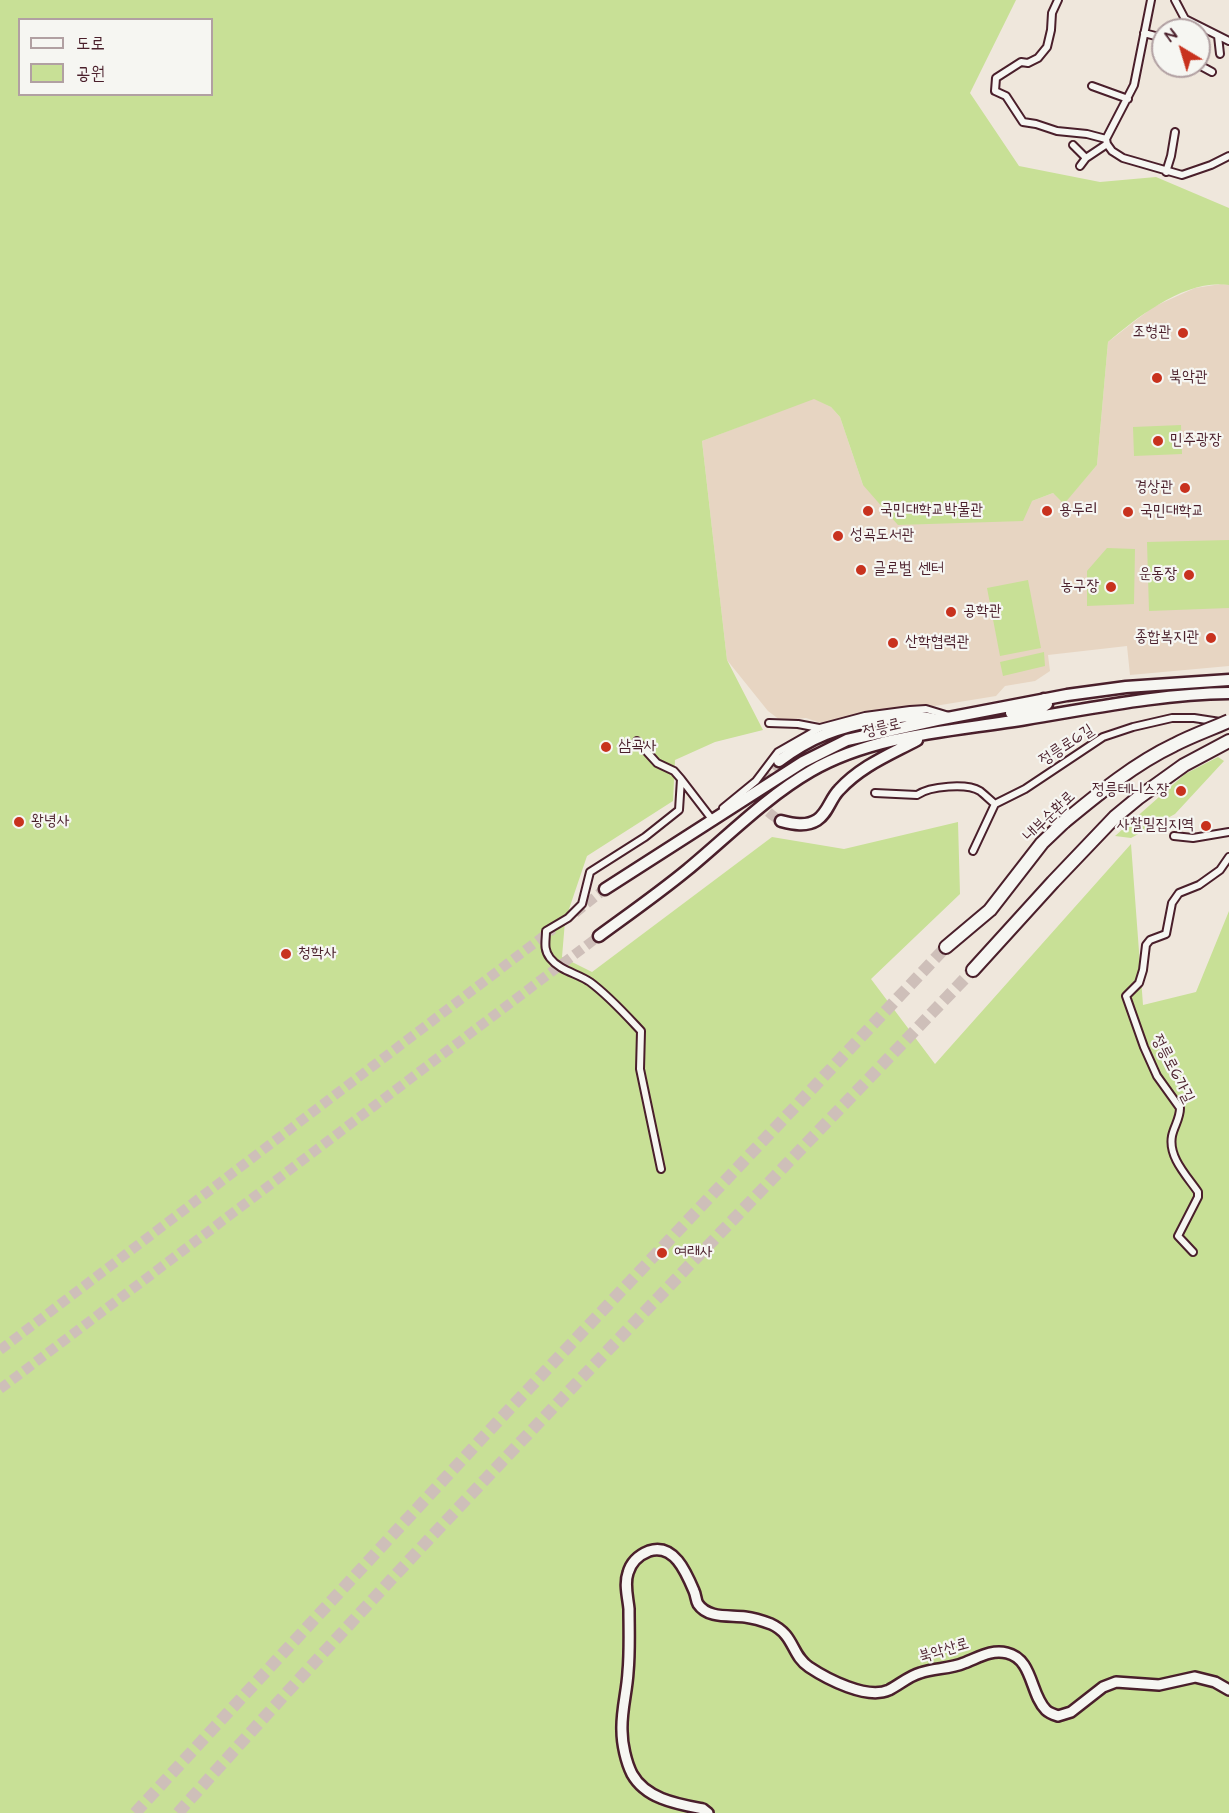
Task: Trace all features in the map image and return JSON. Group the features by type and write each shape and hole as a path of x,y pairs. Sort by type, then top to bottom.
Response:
{"highway":[{"name":"내부순환로","path":"946,947 990,910 1042,843 1107,787 1172,745 1229,722"},
{"path":"973,970 1115,817 1184,765 1229,741"}],"main road":[{"name":"정릉로","path":"605,889 824,750 847,740 1044,699 1126,687 1229,680"},
{"name":"정릉로","path":"600,936 685,872 781,792 837,757 866,747 925,735 1130,701 1229,693"},
{"path":"975,727 992,716 1041,708 1047,704 1044,699"},
{"path":"778,761 806,742 846,726 912,715 937,720"},
{"path":"781,821 802,824 815,821 825,812 836,792 849,779 867,766 925,735"}],"street":[{"path":"1058,0 1052,13 1047,47 1038,57 1028,63 1021,62 996,78 995,91 1006,96 1023,122 1035,123 1057,131 1087,134 1106,142 1112,151 1123,158 1182,175 1229,156"},
{"path":"1080,166 1086,158 1106,142 1134,85 1151,0"},
{"path":"1175,0 1185,19 1229,41"},
{"path":"1144,33 1151,35"},
{"path":"1218,36 1220,54"},
{"path":"1092,86 1128,99"},
{"path":"1166,172 1175,132"},
{"path":"1073,145 1086,158"},
{"name":"정릉로","path":"652,860 711,818 756,781 765,772 771,758 778,752 820,728 865,716 910,710 926,709 952,717"},
{"name":"정릉로6길","path":"995,804 1025,789 1067,763 1087,746 1113,734 1172,718 1229,722"},
{"name":"정릉로","path":"769,723 807,724 820,728"},
{"path":"637,741 657,762 674,771 711,818"},
{"path":"661,1169 640,1069 641,1031 622,1014 607,994 586,980 566,972 554,962 548,956 545,945 546,931 568,918 582,904 590,872 645,837 679,810 681,779"},
{"path":"875,793 917,795 923,791 962,787 978,790 995,804 973,851"},
{"path":"1174,836 1193,838 1229,832"},
{"name":"정릉로6가길","path":"1193,1252 1178,1236 1198,1197 1198,1192 1171,1150 1180,1108 1157,1076 1143,1047 1126,996 1139,983 1146,945 1150,939 1166,934 1172,903 1179,893 1199,885 1220,870 1229,857"},
{"name":"북악산로","path":"708,1813 703,1809 658,1798 632,1775 626,1756 622,1721 628,1671 627,1576 630,1567 640,1555 652,1550 667,1551 676,1557 694,1591 698,1604 706,1612 745,1617 773,1625 789,1637 799,1657 806,1665 842,1685 872,1693 889,1690 931,1669 957,1666 987,1653 1003,1652 1021,1660 1042,1704 1047,1711 1058,1716 1071,1712 1103,1687 1116,1682 1159,1685 1195,1677 1215,1682 1229,1690"}],"shaded area":[{"name":"국민대학교","path":"1229,285 1229,666 1130,675 1127,646 1048,655 1050,671 1035,681 1005,686 996,696 824,724 806,718 780,720 768,711 727,660 702,441 814,398 831,407 840,417 863,485 1032,501 1053,493 1064,503 1097,465 1108,342 1153,307 1195,288"}],"green space":[{"path":"0,0 1016,0 970,93 1019,166 1100,182 1156,177 1229,208 1229,285 1213,284 1197,287 1164,301 1108,342 1097,465 1064,504 1053,493 1032,501 1023,521 898,525 863,485 840,417 831,407 814,399 702,441 727,660 763,730 715,742 675,760 673,801 587,856 565,921 562,957 592,972 772,837 844,849 958,822 960,894 871,979 935,1064 1131,844 1143,1005 1196,992 1229,911 1229,1813 0,1813"},
{"name":"민주광장","path":"1181,425 1182,454 1134,456 1133,427"},
{"name":"운동장","path":"1229,540 1229,608 1149,611 1147,542"},
{"name":"농구장","path":"1107,548 1135,549 1134,604 1087,606 1087,571"},
{"path":"1028,580 1041,648 1000,656 987,588"},
{"path":"1044,652 1045,666 1003,676 1000,662"},
{"name":"정릉테니스장","path":"1218,757 1224,761 1175,814 1131,838 1115,836 1185,774"}],"tunnel":[{"path":"779,761 766,778 759,793 763,807 781,821"},
{"path":"575,913 605,889"},
{"path":"0,1350 553,929"},
{"path":"0,1389 599,936"},
{"path":"135,1813 485,1435 946,947"},
{"path":"178,1813 472,1493 973,970"}],"place":[{"name":"조형관","path":"1183,333"},
{"name":"북악관","path":"1157,378"},
{"name":"민주광장","path":"1158,441"},
{"name":"경상관","path":"1185,488"},
{"name":"국민대학교박물관","path":"868,511"},
{"name":"용두리","path":"1047,511"},
{"name":"국민대학교","path":"1128,512"},
{"name":"성곡도서관","path":"838,536"},
{"name":"글로벌 센터","path":"861,570"},
{"name":"운동장","path":"1189,575"},
{"name":"농구장","path":"1111,587"},
{"name":"공학관","path":"951,612"},
{"name":"종합복지관","path":"1211,638"},
{"name":"산학협력관","path":"893,643"},
{"name":"삼곡사","path":"606,747"},
{"name":"정릉테니스장","path":"1181,791"},
{"name":"왕녕사","path":"19,822"},
{"name":"사찰밀집지역","path":"1206,826"},
{"name":"청학사","path":"286,954"},
{"name":"여래사","path":"662,1253"}]}
